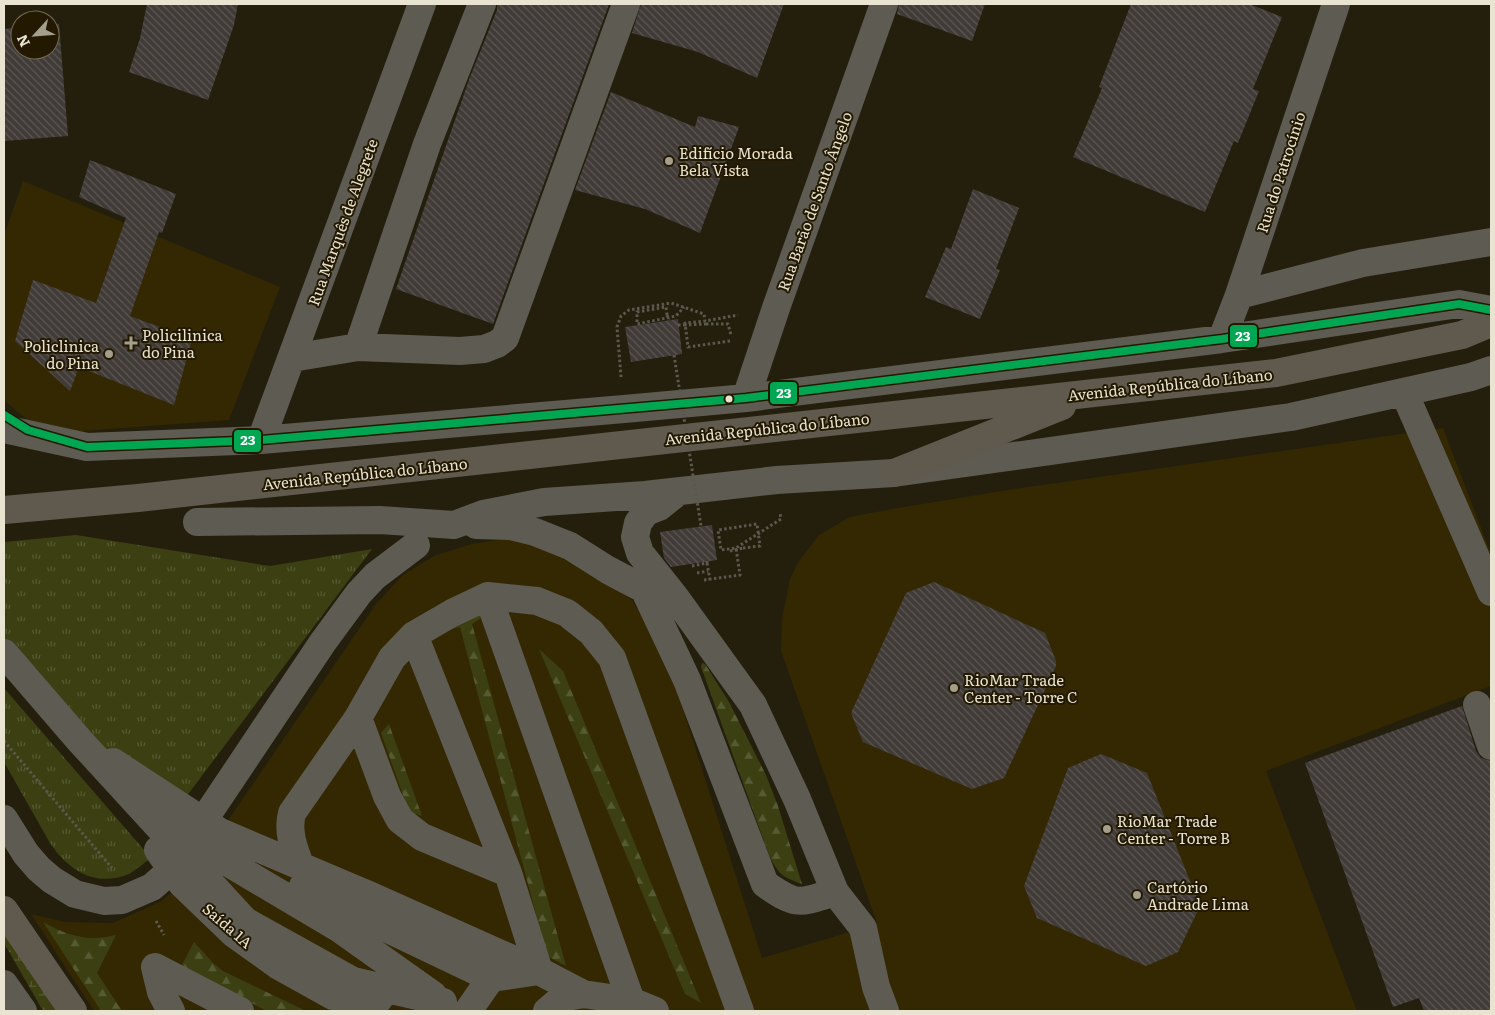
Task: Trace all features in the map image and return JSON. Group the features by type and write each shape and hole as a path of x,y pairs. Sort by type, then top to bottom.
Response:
{"main road":[{"name":"Avenida República do Líbano","path":"4,510 138,498 1276,373 1462,334 1491,322"},
{"path":"894,473 1095,392"},
{"path":"4,910 73,1011"}],"street":[{"name":"Rua Marquês de Alegrete","path":"261,440 422,4"},
{"path":"358,347 427,144 482,4"},
{"path":"292,358 358,347 460,351 484,349 497,344 505,338 626,4"},
{"name":"Rua Barão de Santo Ângelo","path":"746,398 884,4"},
{"name":"Rua do Patrocínio","path":"1222,339 1240,296 1336,4"},
{"path":"1240,296 1363,263 1491,242"},
{"path":"4,430 88,447 261,440 746,398 1222,339 1458,304 1491,310"},
{"path":"4,819 26,854 39,869 52,880 75,894 104,901 122,900 152,888 169,872 323,642 359,593 375,576 416,545 454,525 483,514 544,502 645,495 777,480 894,473 1291,417 1471,377 1491,370"},
{"path":"1404,392 1491,592"},
{"path":"4,415 28,430 88,447"},
{"path":"679,491 659,507 646,512 638,523 635,536 640,553 675,597 753,705 797,799 836,892 863,928 876,987 885,1011"},
{"path":"197,522 380,520 454,525 511,526 535,532 570,546 608,570 644,589 687,680 765,884 785,897 802,902 836,892"},
{"path":"488,596 643,1006"},
{"path":"300,867 291,838 290,824 292,813 358,718 392,658 414,635 452,613 488,596 537,601 567,613 591,632 612,658 740,1011"},
{"path":"414,635 508,873 539,971"},
{"path":"4,653 80,741 208,850 340,929 450,1007"},
{"path":"1477,706 1491,746"},
{"path":"358,718 387,796 400,820 422,837 508,873"},
{"path":"80,741 220,832 372,896 539,971 582,994 643,1006"},
{"path":"80,741 214,841 361,916 491,978 539,971"},
{"name":"Saída 1A","path":"80,741 182,884 233,933 278,966 333,996 450,1007"},
{"path":"155,967 161,992 171,1011"},
{"path":"155,967 240,1011"},
{"path":"468,1011 491,978"},
{"path":"4,984 23,1011"},
{"path":"547,1011 562,998 582,994"}],"path":[{"path":"624,410 616,327 621,316 629,310 672,303 704,314 705,321 685,323 688,347 733,341 728,324 706,324 678,325"},
{"path":"669,320 667,315 666,307 636,312 637,324 676,316 684,307"},
{"path":"674,355 701,526"},
{"path":"716,553 760,546 759,535 757,524 718,530 721,550 736,548 759,535 781,518 777,480"},
{"path":"736,548 740,575"},
{"path":"707,563 707,561 710,580"},
{"path":"4,741 115,872"},
{"path":"152,915 164,936 165,943 155,967"}],"shaded area":[{"name":"Policilinica do Pina","path":"23,181 280,287 229,420 43,434 4,400 4,235"},
{"path":"1443,428 1491,554 1491,686 1266,771 1357,1011 94,1011 31,914 65,922 113,923 160,902 182,884 220,832 376,604 403,575 436,555 472,544 505,539 538,544 605,579 632,600 667,659 762,958 863,928 877,923 781,651 782,619 790,579 799,561 819,535 850,517 892,509 1008,490"}],"green space":[{"path":"76,535 270,566 372,549 183,801 71,740 4,674 4,542"},
{"path":"486,615 472,624 566,966 547,956 460,627 444,631 472,617"},
{"path":"539,649 563,671 701,1003 685,994"},
{"path":"702,663 705,664 729,702 766,775 778,806 802,884 781,874 769,855 701,667"},
{"path":"4,688 151,858 129,874 105,879 84,874 57,853 4,762"},
{"path":"389,724 422,816 409,812 381,733"},
{"path":"4,917 61,1011 43,1011 4,943"},
{"path":"43,922 61,931 87,938 116,935 97,973 122,1011 101,1011"},
{"path":"194,942 223,971 306,1011 267,1011 181,967"}],"building":[{"path":"147,4 238,4 234,25 208,100 129,72 140,38"},
{"path":"497,4 609,4 493,324 396,289 470,77 497,10"},
{"path":"641,4 784,4 757,78 698,52 632,33"},
{"path":"899,4 985,4 972,41 897,14"},
{"path":"1131,4 1249,4 1282,17 1253,89 1259,91 1238,143 1234,141 1205,212 1073,157 1102,88 1099,87"},
{"path":"10,28 10,60 60,60 60,36 68,136 4,141 4,29"},
{"name":"Edifício Morada Bela Vista","path":"611,92 695,127 698,116 739,127 700,233 645,209 575,190"},
{"name":"Policlinica do Pina","path":"90,160 176,194 162,233 159,232 130,316 192,339 174,405 79,367 70,391 15,341 33,280 96,303 126,218 79,197"},
{"path":"973,189 1019,208 996,269 1000,270 980,319 925,297 946,247 951,249"},
{"path":"678,319 682,354 631,362 625,327"},
{"path":"712,525 717,560 671,567 664,558 660,532"},
{"name":"RioMar Trade Center - Torre C","path":"934,582 1045,633 1056,661 1056,666 1004,778 972,789 863,742 851,713 906,593"},
{"path":"1462,706 1476,751 1481,758 1491,761 1491,1011 1424,1011 1419,998 1393,1007 1305,763"},
{"name":"RioMar Trade Center - Torre B","path":"1101,754 1147,773 1200,906 1178,952 1146,966 1037,918 1024,886 1068,768"}],"transit line":[{"name":"23","path":"4,415 28,430 87,447 261,440 746,398 1222,339 1459,304 1491,310"}],"place":[{"name":"Edifício Morada Bela Vista","path":"669,161"},
{"name":"Policilinica do Pina","path":"131,343"},
{"name":"Policlinica do Pina","path":"109,354"},
{"name":"RioMar Trade Center - Torre C","path":"954,688"},
{"name":"RioMar Trade Center - Torre B","path":"1107,829"},
{"name":"Cartório Andrade Lima","path":"1137,895"}]}
